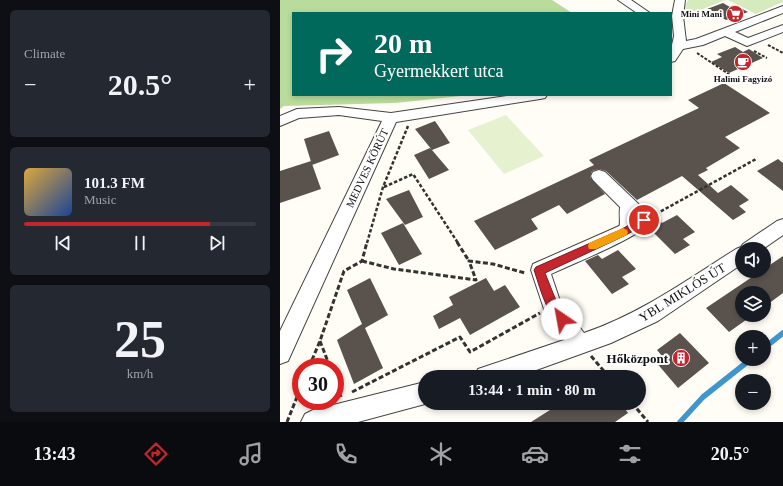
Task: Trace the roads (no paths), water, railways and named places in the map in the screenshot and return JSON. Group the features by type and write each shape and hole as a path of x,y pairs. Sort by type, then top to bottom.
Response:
{"street":[{"path":"623,0 643,12"},
{"path":"680,0 677,9 676,29 681,39 682,46"},
{"path":"672,57 682,46 727,32 783,9"},
{"path":"727,32 747,42 783,28"},
{"name":"MEDVES KÖRÚT","path":"280,354 391,118 533,96"},
{"path":"280,121 297,114 340,112 391,118"},
{"path":"580,344 552,306 540,270 623,232 644,220 599,176"},
{"path":"759,242 783,226"},
{"name":"YBL MIKLÓS ÚT","path":"506,370 604,336 651,314 735,259"},
{"path":"313,422 343,406 418,394"}],"lane":[{"path":"623,232 625,228 624,206 626,203"}],"waterway":[{"path":"771,342 783,333"},
{"path":"680,422 703,397 742,366"}],"place":[{"name":"Mini Mani","path":"735,14"},
{"name":"Halimi Fagyizó","path":"743,62"},
{"name":"Hőközpont","path":"681,358"}]}
